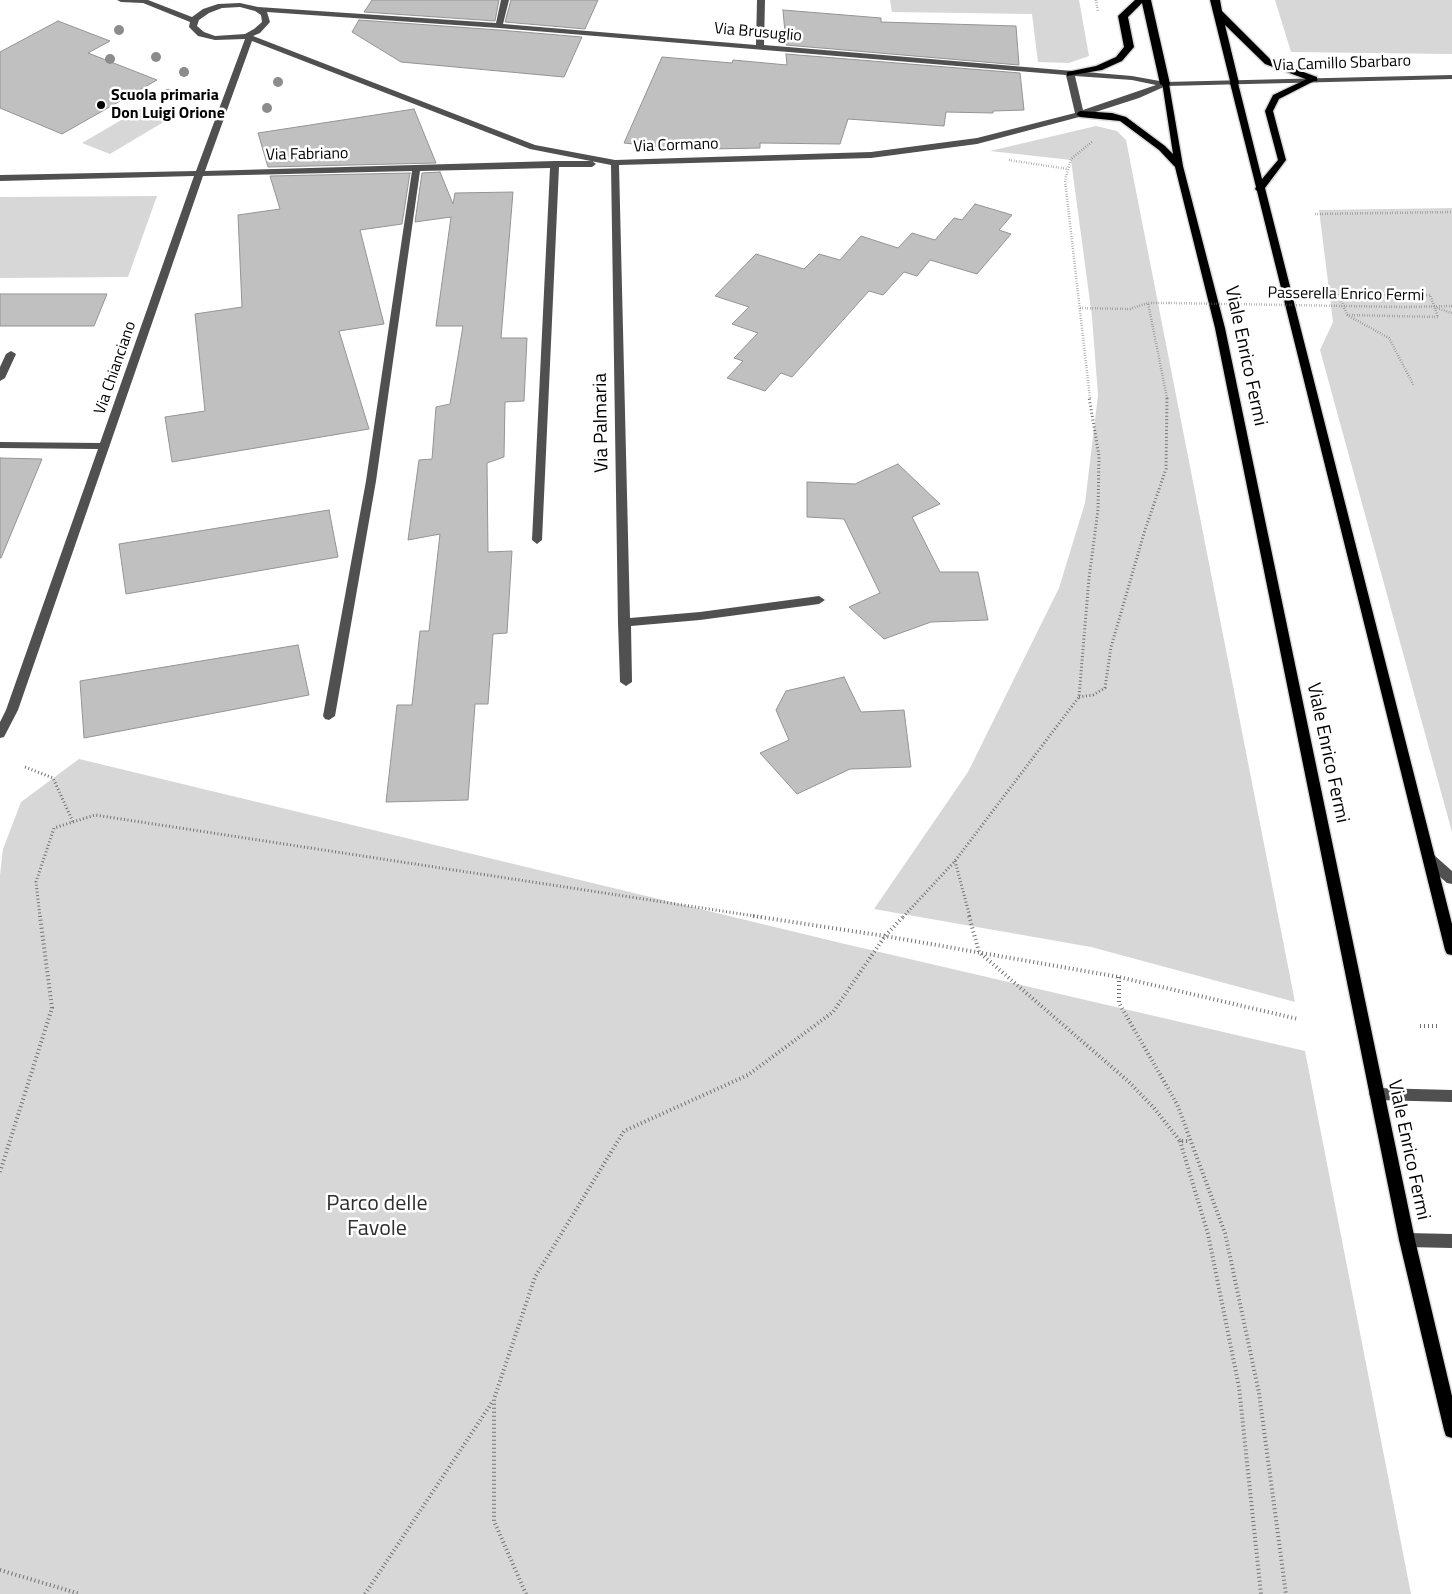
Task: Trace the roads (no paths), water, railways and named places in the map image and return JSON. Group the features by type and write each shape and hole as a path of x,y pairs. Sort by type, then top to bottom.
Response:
{"highway":[{"path":"1070,74 1099,68 1119,59 1129,47 1123,16 1140,0"},
{"name":"Viale Enrico Fermi","path":"1146,0 1165,84"},
{"path":"1215,0 1234,83"},
{"path":"1217,11 1268,62 1314,79"}],"main road":[{"path":"1260,189 1282,160 1269,112 1276,97 1314,79"},
{"path":"1234,83 1452,950"},
{"name":"Viale Enrico Fermi","path":"1165,84 1179,166 1220,328 1407,1240 1452,1430"},
{"path":"1080,114 1112,116 1123,119 1162,148 1179,166"}],"street":[{"path":"122,0 144,1 194,21 193,27 196,31 207,37 223,39 248,36 257,31 266,22 265,14 258,9 262,0"},
{"path":"499,26 505,0"},
{"path":"760,48 761,0"},
{"name":"Via Brusuglio","path":"194,21 206,11 221,6 240,5 258,9 499,26 1132,78 1165,84"},
{"name":"Via Cormano","path":"248,36 533,147 615,163 871,155 977,141 1080,114"},
{"name":"Via Chianciano","path":"0,734 6,710 104,446 248,36"},
{"path":"1070,74 1080,114 1136,96 1165,84 1234,83"},
{"name":"Via Camillo Sbarbaro","path":"1234,83 1314,79 1452,77"},
{"name":"Via Fabriano","path":"0,178 615,163"},
{"name":"Via Palmaria","path":"615,163 626,682"},
{"path":"537,540 555,164"},
{"path":"330,716 371,481 416,180 416,168"},
{"path":"0,378 10,354"},
{"path":"0,445 104,446"},
{"path":"624,623 700,616 819,600"},
{"path":"1429,859 1452,879"},
{"path":"1376,1094 1452,1096"},
{"path":"1407,1240 1452,1241"}],"place":[{"name":"Scuola primaria Don Luigi Orione","path":"101,105"}],"park label":[{"name":"Parco delle Favole","path":"377,1218"}]}
